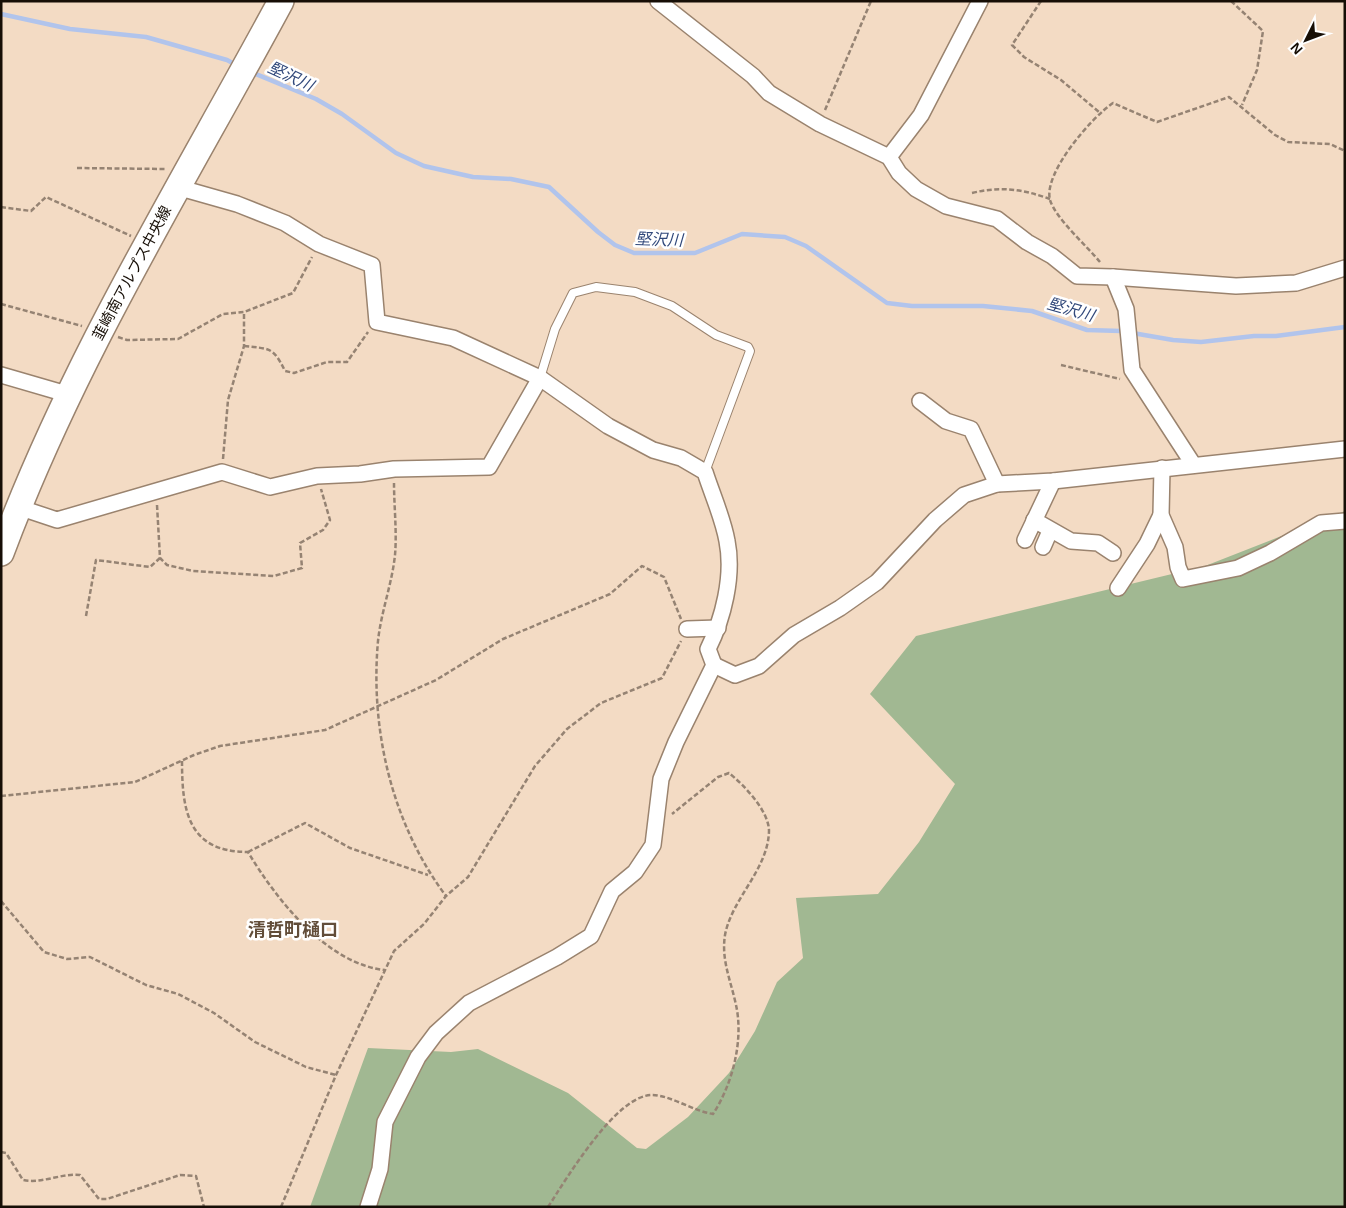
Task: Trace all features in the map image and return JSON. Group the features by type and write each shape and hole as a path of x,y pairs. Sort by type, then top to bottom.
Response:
{"main road":[{"name":"韮崎南アルプス中央線","path":"1,553 18,507 100,331 146,243 281,1"}],"street":[{"path":"658,1 752,76 769,93 820,124 889,157 899,173 916,188 946,206 997,220 1027,242 1052,256 1077,276 1113,276 1236,286 1296,284 1345,268"},
{"path":"889,157 921,115 980,1"},
{"path":"181,180 285,223 319,244 372,264 377,322 453,338 540,378 608,426 653,450 681,458 705,472 728,542 728,586 718,628 708,649 714,665 735,675 760,666 794,635 840,608 877,582 935,520 964,495 997,484 1053,481 1193,464 1345,449"},
{"path":"1113,276 1126,309 1132,370 1193,464"},
{"path":"1,375 70,395"},
{"path":"18,507 57,520 156,493 222,472 270,487 317,476 360,474 394,469 489,467 540,378"},
{"path":"920,401 946,421 971,428 997,484"},
{"path":"1118,588 1147,544 1161,515 1162,468"},
{"path":"1025,540 1053,481"},
{"path":"1161,515 1175,547 1178,567 1183,579 1238,568 1270,553 1321,523 1345,521"},
{"path":"1034,520 1050,531 1071,541 1098,543 1113,553"},
{"path":"1043,547 1050,531"},
{"path":"687,629 718,628"},
{"path":"368,1207 380,1169 384,1122 418,1056 436,1033 469,1003 556,957 591,936 612,891 635,872 653,845 662,779 676,742 714,665"}],"lane":[{"path":"540,378 555,329 573,293 596,287 635,292 672,306 716,335 748,347 750,351 705,472"}],"path":[{"path":"820,124 871,1"},
{"path":"1041,1 1012,45 1024,57 1061,80 1099,112"},
{"path":"1231,1 1263,31 1257,70 1242,105"},
{"path":"1113,276 1058,214 1050,199 1053,177 1069,148 1099,112 1112,103 1157,122 1220,99 1229,98 1242,105 1275,135 1288,142 1330,144 1345,151"},
{"path":"77,168 127,170 162,168 181,180"},
{"path":"972,193 985,189 1023,189 1050,199"},
{"path":"1,207 32,212 46,197 146,243"},
{"path":"1,304 127,340 178,339 223,314 244,312 293,294 319,244"},
{"path":"222,472 228,400 244,346 244,312"},
{"path":"244,346 271,349 277,354 285,371 294,373 327,362 347,362 363,337 377,322"},
{"path":"1061,365 1140,385"},
{"path":"394,469 395,555 378,640 376,709 383,760 402,817 430,875 446,896"},
{"path":"156,493 160,558 167,565 193,571 274,576 302,568 300,542 323,530 330,520 317,476"},
{"path":"86,616 96,560 150,567 160,558"},
{"path":"1,796 135,782 220,746 325,730 376,709 436,680 503,639 610,594 642,566 664,577 679,616 687,629 662,678 601,703 567,728 535,766 468,876 446,896 424,924 394,952 336,1075 281,1207"},
{"path":"182,761 182,792 190,825 210,844 229,852 248,852 305,822 350,848 430,875"},
{"path":"548,1207 581,1156 606,1125 632,1100 651,1094 668,1098 697,1112 713,1114 724,1098 735,1058 738,1033 737,1007 723,958 725,935 732,914 766,852 769,830 766,818 745,786 730,773 718,777 657,825"},
{"path":"248,852 266,883 330,948 369,968 384,970"},
{"path":"1,901 44,952 67,959 90,957 146,985 178,994 214,1013 255,1042 306,1067 336,1075"},
{"path":"1,1152 6,1153 23,1180 31,1182 72,1174 80,1175 99,1199 107,1199 180,1175 196,1176 204,1207"}],"green space":[{"path":"1345,511 1345,1207 310,1207 368,1048 451,1052 478,1049 568,1093 637,1148 646,1149 688,1117 729,1073 755,1031 777,982 803,958 796,898 878,894 919,842 955,784 870,694 916,636 1205,566"}],"waterway":[{"name":"堅沢川","path":"1,14 70,29 146,37 227,60 238,66"},
{"name":"堅沢川","path":"251,72 316,99 342,114 396,153 424,166 473,177 511,179 549,187 598,232 615,245 634,253 695,253 742,234 785,237 806,246 887,303 912,306 983,306 1032,311 1087,330 1121,331 1173,340 1201,342 1254,336 1276,336 1345,327"}],"district":[{"name":"清哲町樋口","path":"293,930"}]}
